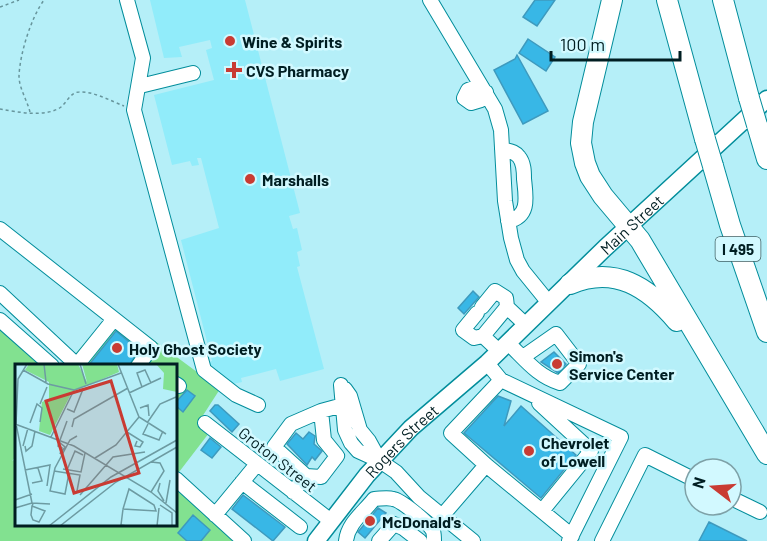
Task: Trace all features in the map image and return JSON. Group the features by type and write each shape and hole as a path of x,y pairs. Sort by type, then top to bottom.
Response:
{"highway":[{"path":"612,0 583,122 581,143 590,176 603,196 640,240 706,355 767,454"},
{"name":"I 495","path":"667,0 730,225 767,332"},
{"path":"723,0 758,98 757,125 767,159"},
{"path":"570,284 600,278 620,279 637,286 649,293 670,313 706,355"}],"main road":[{"name":"Main Street","path":"498,352 758,98"},
{"name":"Rogers Street","path":"316,541 380,461 437,405 498,352"}],"street":[{"path":"127,0 143,58 140,86 134,110 204,370 236,395 258,405"},
{"path":"430,0 486,92 498,119 508,221 517,261 528,279 549,303"},
{"path":"140,86 193,73"},
{"path":"502,149 514,152 523,165 526,198 522,214 515,220 508,221"},
{"path":"0,229 151,348 144,363"},
{"path":"507,307 483,336 474,338 463,330 495,291 506,298 507,307 526,325"},
{"path":"0,293 75,364 114,319"},
{"path":"0,320 50,364"},
{"path":"483,336 498,352 523,357"},
{"path":"498,352 501,380 451,433 571,538 621,437 501,380"},
{"path":"380,461 360,430 351,396 341,385 345,430 351,443 358,451 380,461 396,472 419,496 473,541"},
{"path":"529,394 607,466"},
{"path":"321,411 324,440 337,456 321,477 306,476 274,447 291,424 321,411 343,405"},
{"name":"Groton Street","path":"205,423 331,521"},
{"path":"542,511 591,451"},
{"path":"607,539 645,455 683,474"},
{"path":"215,515 257,464"},
{"path":"442,516 486,465"},
{"path":"293,492 306,476"},
{"path":"177,480 244,541"},
{"path":"242,482 300,527"},
{"path":"346,541 352,524 374,499 387,498 396,499 411,508 430,526 434,541"},
{"path":"743,504 760,512"},
{"path":"379,541 394,524 420,541"}],"path":[{"path":"0,7 19,0"},
{"path":"31,112 19,75 34,16 44,0"},
{"path":"0,109 31,112 53,110 60,108 72,94 78,92 95,95 134,110"}],"shaded area":[{"path":"150,0 245,0 300,213 289,216 293,229 297,228 302,250 297,252 300,266 297,267 324,369 280,381 276,369 241,378 242,382 229,385 210,369 208,362 212,361 181,240 219,228 201,158 197,158 199,165 192,166 190,161 172,165 154,95 214,80 206,50 212,48 210,40 179,47 182,57 164,58"}],"green space":[{"path":"113,310 220,389 200,420 209,433 177,475 177,364 67,364"},
{"path":"0,328 39,364 15,364 15,458 12,461 15,460 15,526 177,526 177,486 242,541 0,541"}],"building":[{"path":"535,0 555,0 537,26 523,17"},
{"path":"528,39 555,57 546,71 519,53"},
{"path":"517,55 548,111 523,124 494,70 515,59"},
{"path":"473,291 479,297 464,314 458,308"},
{"name":"Holy Ghost Society","path":"116,331 139,350 130,364 90,364"},
{"path":"554,352 566,364 558,373 541,362"},
{"path":"187,390 195,396 183,412 177,407 177,401"},
{"name":"Chevrolet of Lowell","path":"498,396 511,401 504,426 521,406 576,455 541,498 464,433"},
{"path":"218,405 239,424 232,432 210,411"},
{"path":"309,432 315,436 314,444 322,451 315,460 312,457 307,465 287,444 296,433 303,439"},
{"path":"210,438 221,447 212,458 201,450"},
{"path":"243,495 285,527 273,541 232,509"},
{"name":"McDonald's","path":"378,508 386,513 365,538 358,532"},
{"path":"193,515 210,530 201,541 187,541 178,533"},
{"path":"709,522 747,541 699,541"}],"place":[{"name":"Wine & Spirits","path":"230,41"},
{"name":"CVS Pharmacy","path":"234,70"},
{"name":"Marshalls","path":"250,179"},
{"name":"Holy Ghost Society","path":"117,348"},
{"name":"Simon's Service Center","path":"557,364"},
{"name":"Chevrolet of Lowell","path":"529,451"},
{"name":"McDonald's","path":"370,521"}]}
